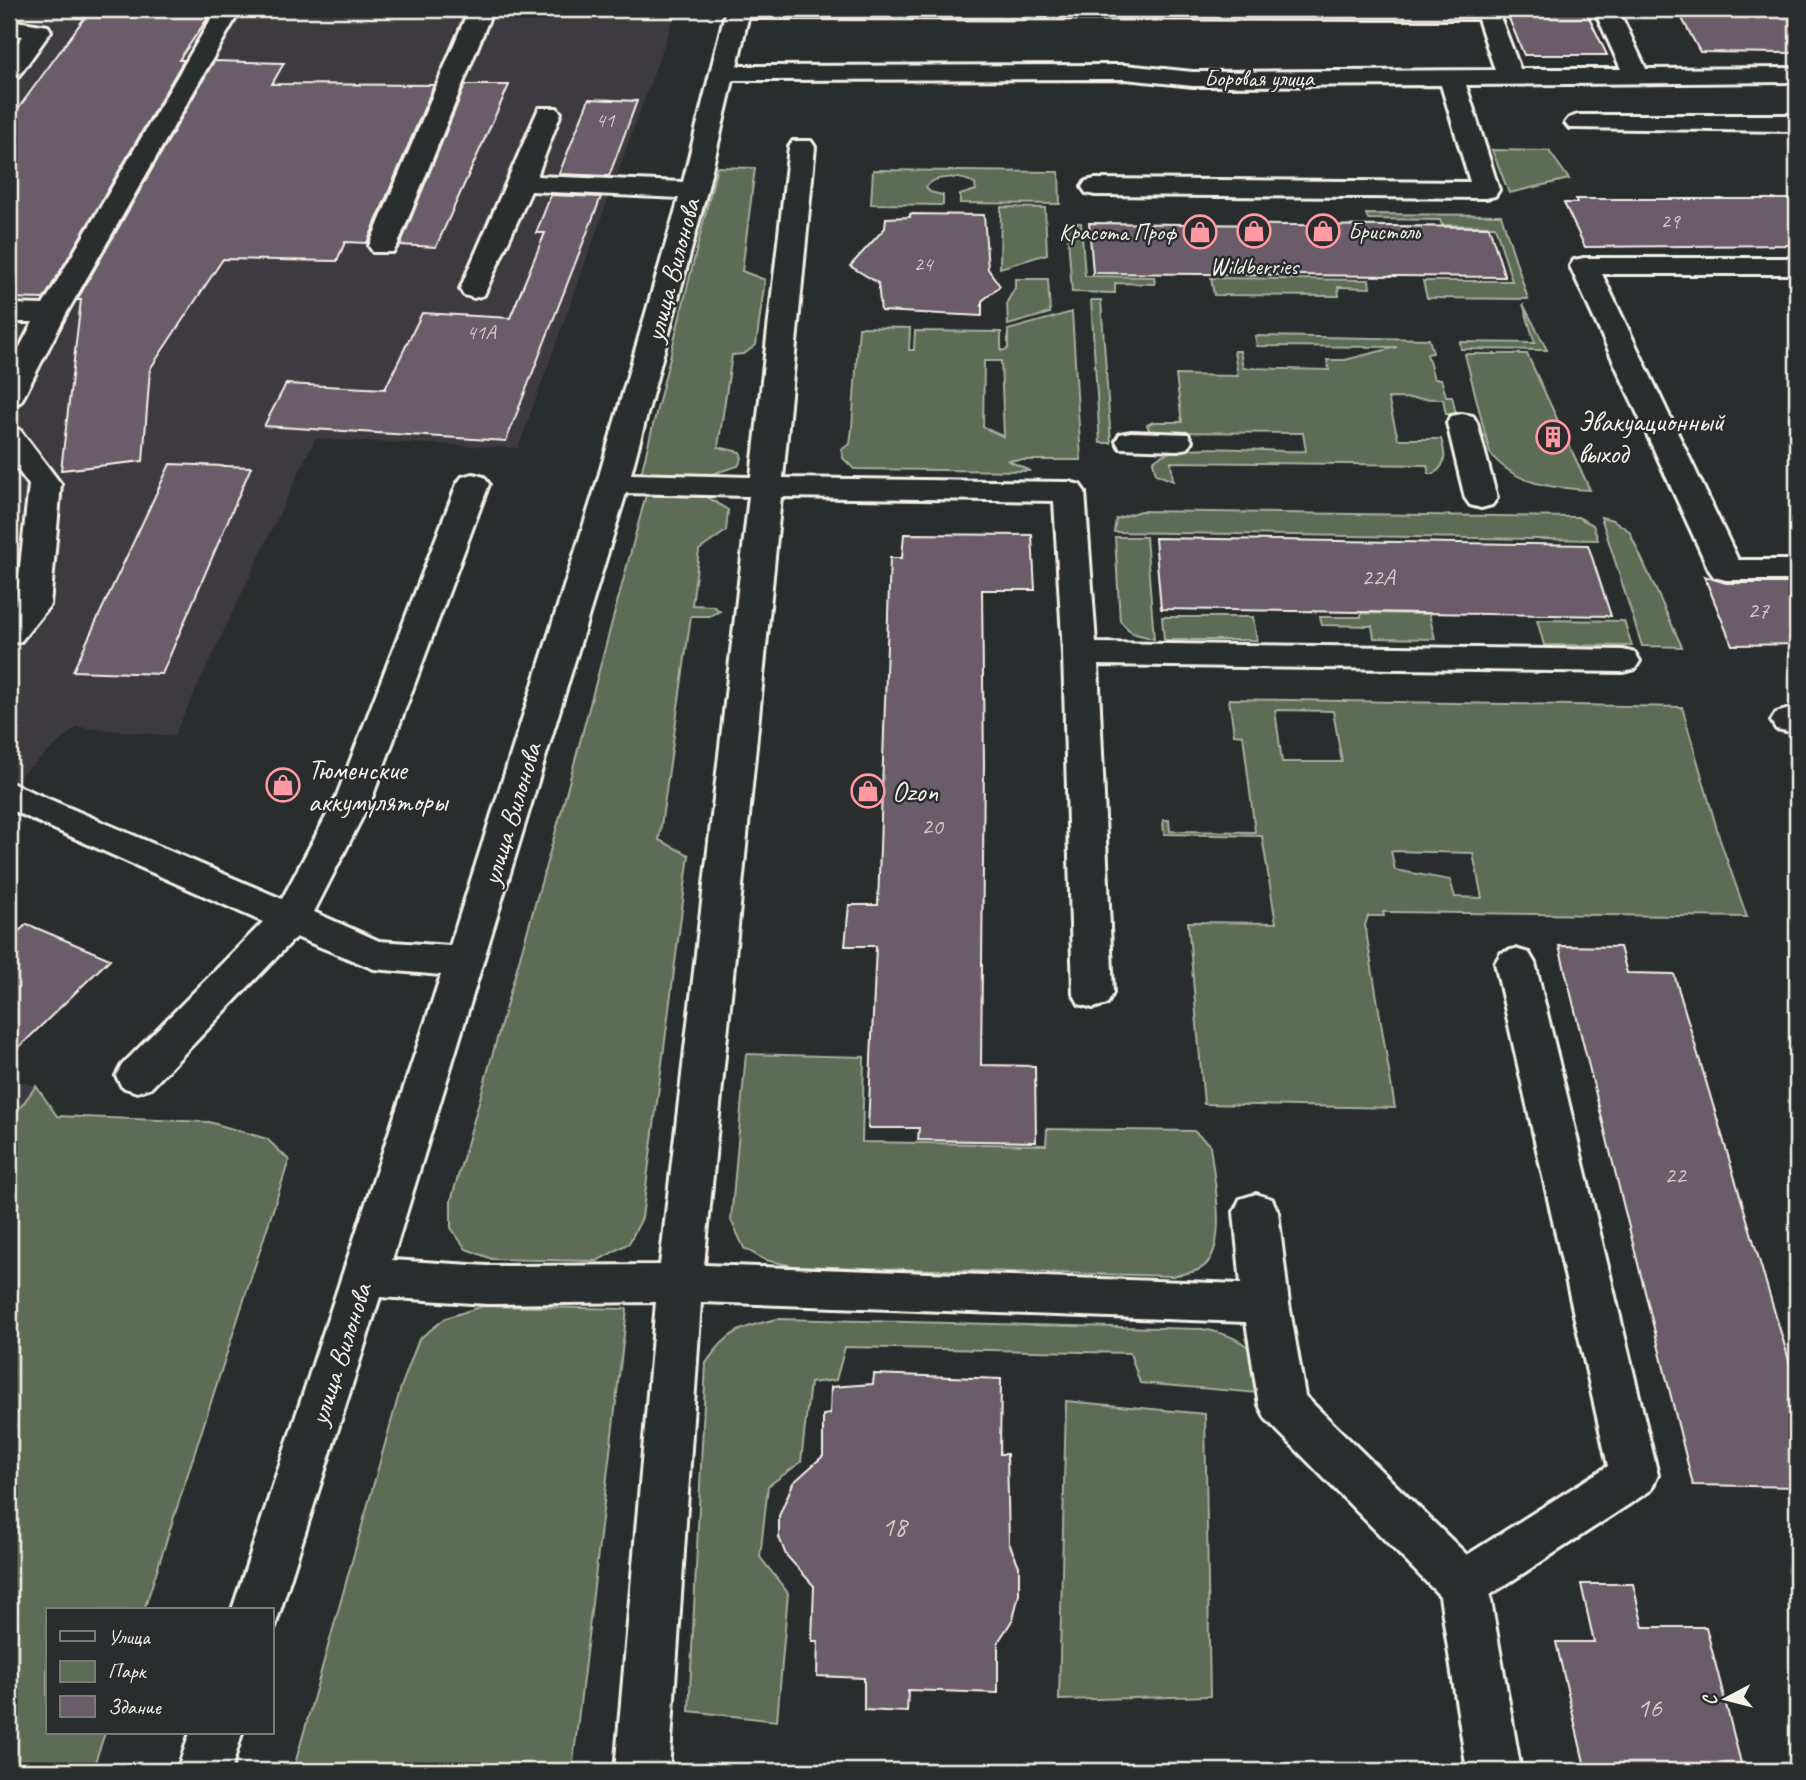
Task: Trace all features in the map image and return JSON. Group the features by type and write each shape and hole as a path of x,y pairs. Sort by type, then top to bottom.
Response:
{"street":[{"path":"9,396 52,314 229,9"},
{"path":"383,246 481,9"},
{"path":"1606,9 1637,76"},
{"path":"738,10 1136,36 1487,10 1510,76"},
{"name":"улица Вилонова","path":"258,1608 466,962 613,483 694,191 738,10"},
{"path":"9,27 39,31 9,72"},
{"name":"Боровая улица","path":"722,73 905,81 1136,36 1193,79 1797,75"},
{"path":"1095,187 1486,190 1451,78"},
{"path":"474,289 521,183 548,113"},
{"path":"1577,123 1797,123"},
{"path":"642,1771 680,1283 802,147"},
{"path":"521,183 694,191"},
{"path":"1797,266 1584,266 1727,570 1797,570"},
{"path":"9,313 52,314"},
{"path":"1462,423 1481,498"},
{"path":"9,437 45,484 33,606 9,633"},
{"path":"1131,440 1177,441"},
{"path":"613,483 837,491 1069,492 1080,654 1093,993"},
{"path":"137,1076 292,917 354,798 473,484"},
{"path":"1080,654 1623,662"},
{"path":"9,794 374,955 466,962"},
{"path":"1463,1585 1634,1475 1515,963"},
{"path":"1256,1212 1266,1304 1283,1405 1463,1585 1494,1771"},
{"path":"366,1277 487,1285 680,1283 1266,1304"},
{"path":"204,1771 216,1734"}],"shaded area":[{"path":"9,9 677,9 518,448 315,439 174,736 77,727 9,785"},
{"path":"9,1078 36,1086 57,1116 9,1234"}],"green space":[{"path":"1492,150 1549,151 1569,179 1509,193"},
{"path":"717,167 755,168 742,271 765,280 756,345 744,354 732,355 718,447 740,452 742,458 738,466 712,474 641,474"},
{"path":"873,170 1059,172 1060,204 960,203 960,195 976,190 975,184 964,179 942,178 926,187 930,192 943,195 943,205 871,204"},
{"path":"1001,207 1045,208 1047,254 1000,268"},
{"path":"1366,214 1501,215 1528,299 1427,298 1423,281 1512,281 1495,226 1442,225 1440,220 1368,219"},
{"path":"1067,223 1081,223 1085,276 1154,277 1155,284 1115,283 1115,293 1072,292"},
{"path":"1211,278 1369,280 1370,288 1338,287 1339,296 1214,295"},
{"path":"1015,279 1048,279 1050,313 1008,325 1007,302 1015,288"},
{"path":"1091,300 1101,300 1111,443 1100,443"},
{"path":"1523,304 1547,350 1461,349 1460,342 1535,343"},
{"path":"1072,312 1081,460 1007,460 1030,471 854,469 843,458 842,449 850,444 852,428 859,327 910,328 909,350 914,350 915,331 1001,332 1001,351 1008,349 1008,330","holes":["984,361 1001,361 1004,437 983,427"]},
{"path":"1255,336 1429,339 1433,353 1427,354 1434,379 1441,379 1446,396 1452,396 1456,414 1446,414 1443,399 1388,398 1398,439 1441,439 1444,454 1442,466 1434,474 1429,474 1427,465 1171,462 1173,481 1156,474 1153,462 1164,454 1180,450 1224,448 1306,451 1303,433 1150,432 1147,425 1153,422 1182,422 1176,375 1238,376 1234,351 1240,351 1243,368 1329,370 1327,360 1345,360 1397,347 1257,346"},
{"path":"1465,354 1527,354 1590,490 1535,483 1500,464 1490,453"},
{"path":"646,495 707,497 728,510 726,531 699,550 692,605 713,606 720,611 710,616 691,616 659,840 689,855 642,1218 629,1243 597,1261 492,1259 466,1249 451,1228 451,1201 562,809"},
{"path":"1140,511 1578,517 1593,525 1598,540 1114,532 1116,519"},
{"path":"1601,517 1613,520 1629,531 1682,647 1642,646"},
{"path":"1115,537 1146,537 1154,639 1132,633 1120,621"},
{"path":"1361,613 1429,614 1435,639 1374,638 1372,626 1322,625 1320,617 1361,617"},
{"path":"1162,617 1253,617 1257,640 1164,640"},
{"path":"1537,620 1624,621 1632,646 1544,645"},
{"path":"1229,699 1682,707 1720,840 1747,917 1392,912 1383,912 1384,916 1368,916 1365,925 1395,1108 1204,1104 1188,922 1276,923 1262,836 1164,834 1163,820 1169,820 1170,831 1255,832 1243,735 1234,734","holes":["1275,710 1333,711 1342,762 1282,762","1391,851 1473,853 1482,898 1455,897 1450,880 1395,870"]},
{"path":"746,1054 864,1057 862,1142 1046,1145 1047,1129 1194,1131 1210,1145 1218,1212 1215,1247 1209,1260 1200,1269 1173,1276 793,1266 765,1260 744,1248 731,1220"},
{"path":"36,1086 57,1116 209,1122 267,1139 289,1160 145,1608 46,1608 46,1734 105,1734 92,1771 9,1771 9,1123"},
{"path":"483,1306 627,1309 572,1771 293,1771 401,1387 419,1339 446,1318"},
{"path":"777,1319 1202,1329 1230,1336 1249,1348 1261,1366 1270,1394 1140,1383 1130,1353 845,1347 836,1380 810,1383 801,1462 768,1486 760,1557 788,1593 777,1721 689,1711 706,1363 721,1344 736,1332"},
{"path":"1066,1401 1205,1414 1210,1696 1059,1700"}],"building":[{"path":"91,9 214,9 179,60 184,60 44,299 9,298 9,121"},
{"path":"1505,9 1585,9 1607,55 1524,55"},
{"path":"1677,9 1797,9 1797,53 1700,52"},
{"path":"214,61 284,63 272,84 434,85 367,243 345,242 337,261 223,259 150,369 143,461 61,470 81,300 77,300"},
{"path":"465,85 509,85 436,247 400,245"},
{"path":"589,99 637,101 609,176 559,174"},
{"path":"551,195 601,197 506,441 264,426 286,384 385,389 422,313 510,318 545,233 536,233"},
{"path":"1576,199 1797,199 1797,245 1585,247 1564,203 1577,203"},
{"path":"910,214 984,215 988,269 1000,286 982,301 982,316 881,311 878,283 850,266 885,228 886,218 910,217"},
{"path":"1089,223 1489,227 1505,277 1093,273"},
{"path":"170,464 251,467 162,674 73,671"},
{"path":"904,534 1032,535 1035,590 982,590 984,763 981,1065 1035,1066 1036,1142 918,1140 919,1128 868,1128 876,946 845,946 849,905 878,905 890,558 902,558"},
{"path":"1155,538 1588,545 1611,616 1161,609"},
{"path":"1704,576 1726,583 1797,583 1797,644 1732,645"},
{"path":"27,924 110,959 9,1057 9,940"},
{"path":"1559,946 1620,947 1627,973 1674,974 1797,1387 1797,1487 1693,1485"},
{"path":"874,1374 1001,1379 1000,1454 1007,1454 1009,1543 1019,1566 1019,1594 1013,1619 998,1642 998,1693 908,1690 907,1712 864,1710 864,1678 817,1676 818,1641 812,1641 814,1586 786,1555 779,1537 779,1516 793,1483 823,1456 823,1415 830,1414 831,1387 873,1384"},
{"path":"1581,1584 1633,1584 1643,1627 1706,1627 1743,1771 1586,1771 1556,1642 1594,1642"}],"place":[{"name":"Wildberries","path":"1254,231"},
{"name":"Бристоль","path":"1323,231"},
{"name":"Красота Проф","path":"1200,232"},
{"name":"Эвакуационный выход","path":"1553,437"},
{"name":"Тюменские аккумуляторы","path":"283,785"},
{"name":"Ozon","path":"868,791"}]}
